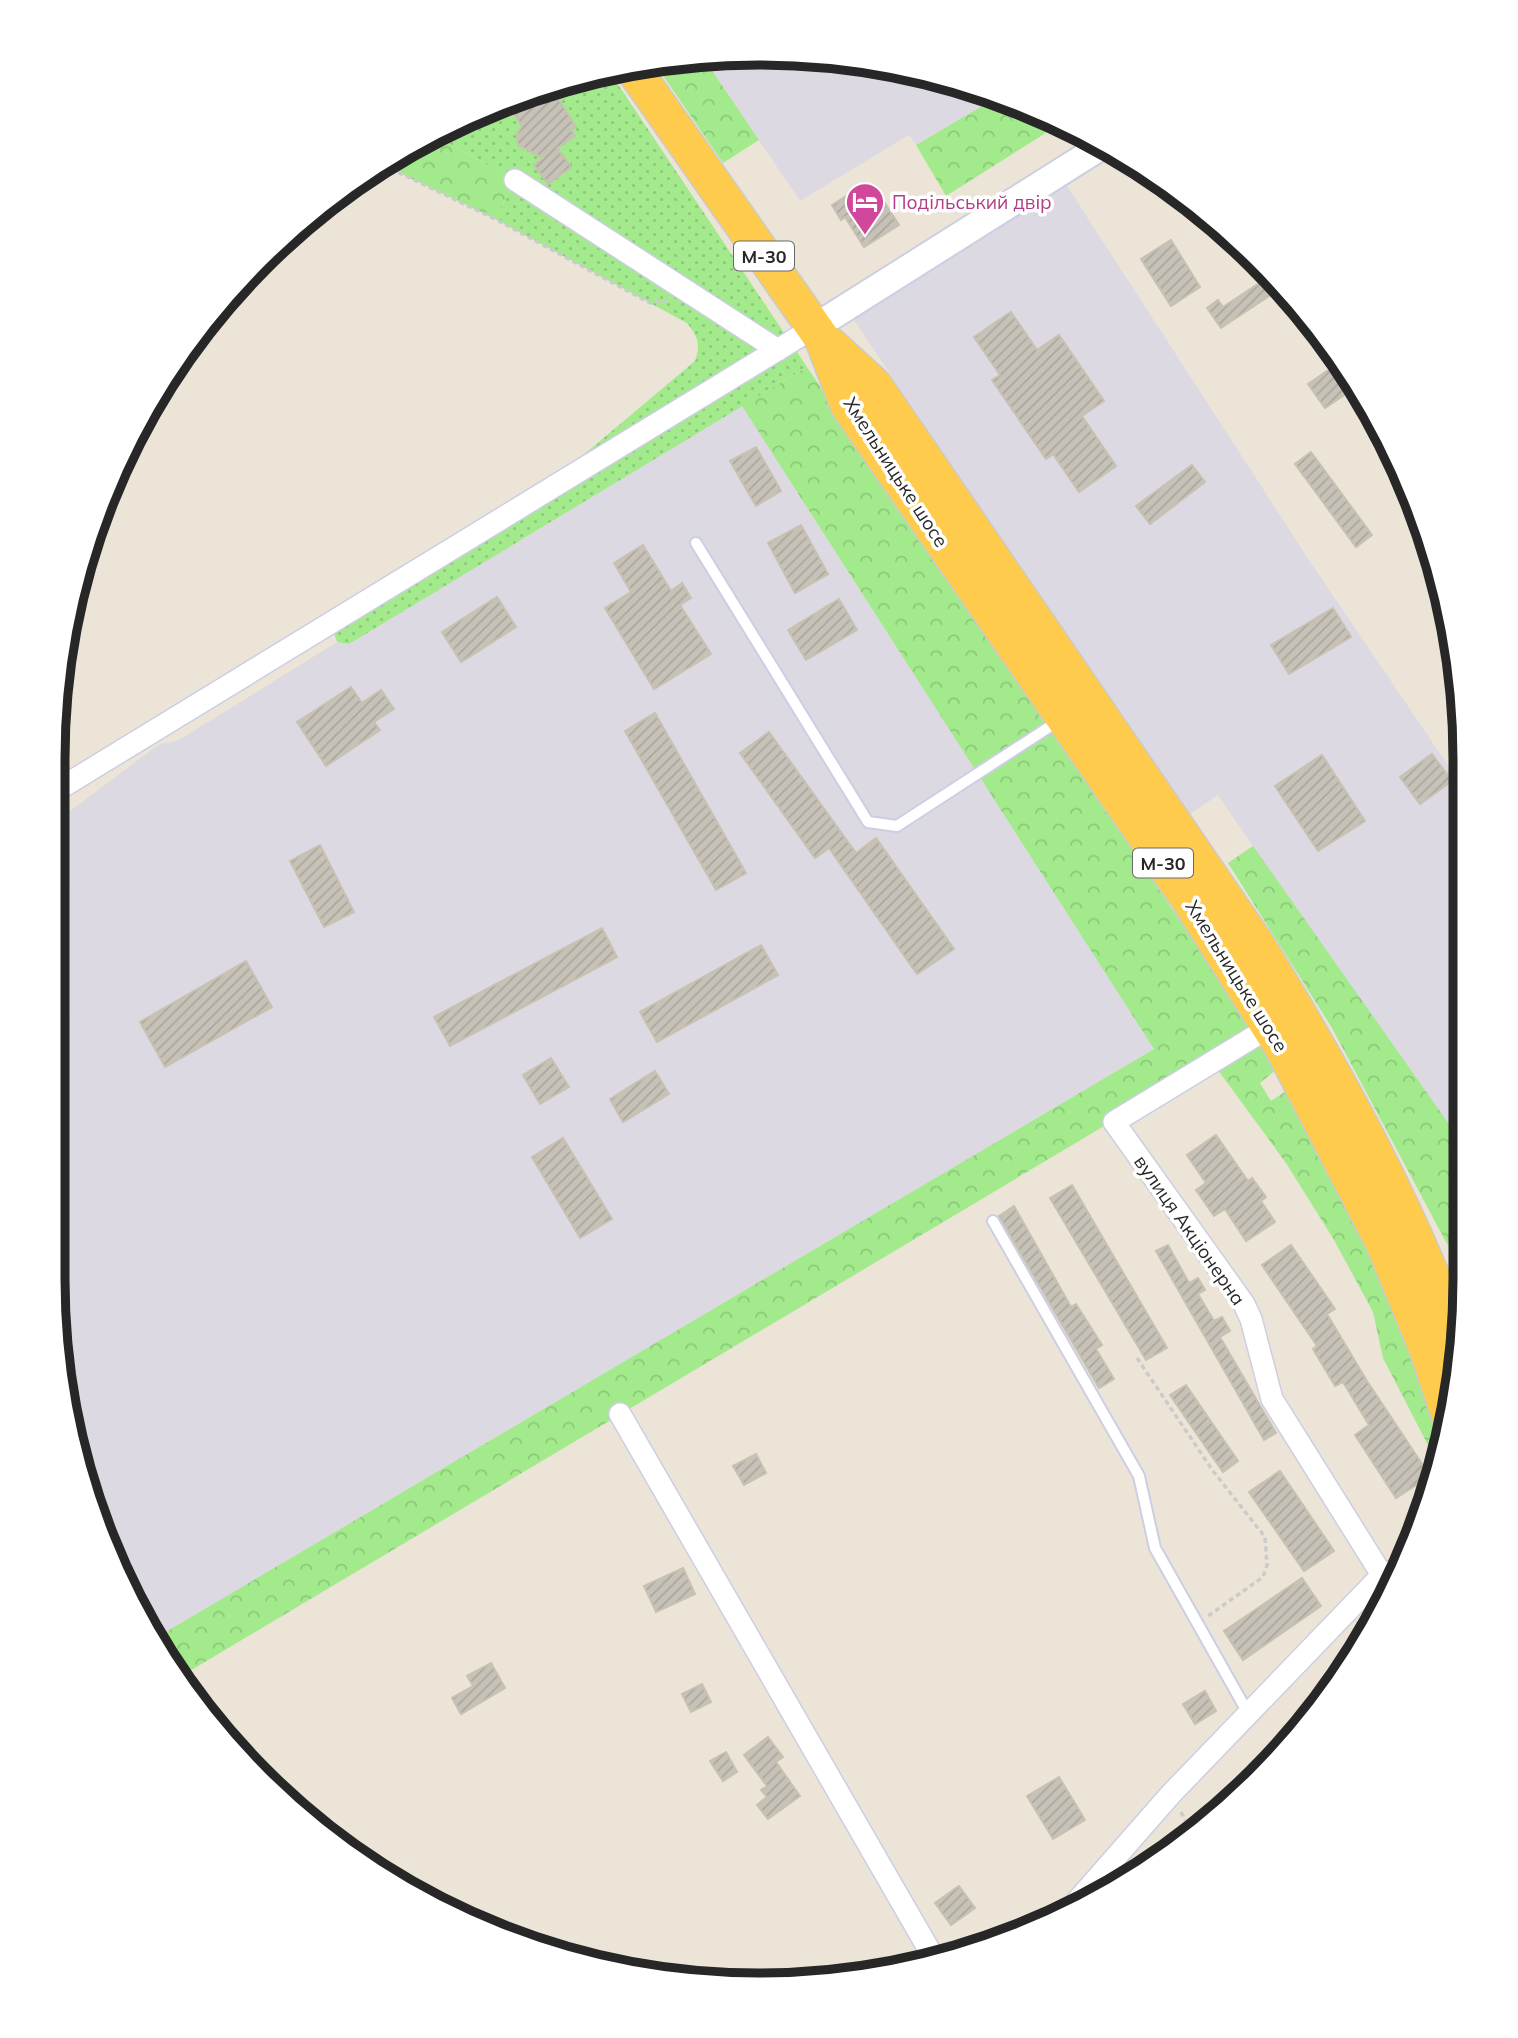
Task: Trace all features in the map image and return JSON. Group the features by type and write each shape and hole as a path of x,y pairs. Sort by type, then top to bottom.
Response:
{"highway":[{"name":"М-30","path":"638,76 819,333"},
{"name":"Хмельницьке шосе","path":"819,333 848,405 1062,719 1188,898 1270,1027 1328,1130 1384,1244 1423,1337 1443,1396"},
{"name":"Хмельницьке шосе","path":"819,333 874,385 1257,944 1312,1034 1386,1174 1412,1229 1452,1327"}],"street":[{"path":"65,785 778,350 819,333 1094,151"},
{"path":"515,180 778,350"},
{"name":"вулиця Акціонерна","path":"1270,1027 1114,1122 1244,1304 1251,1319 1272,1399 1388,1571"},
{"path":"620,1414 930,1952"},
{"path":"1086,1891 1171,1794 1387,1574"}],"lane":[{"path":"696,543 868,822 897,825 1062,719"},
{"path":"993,1221 1139,1476 1155,1548 1248,1713"}],"path":[{"path":"393,170 495,219 650,303 697,298"},
{"path":"1137,1358 1213,1471 1265,1537 1267,1564 1263,1577 1197,1623"},
{"path":"1171,1794 1187,1825"}],"shaded area":[{"path":"804,66 850,71 939,88 986,104 916,145 909,135 800,201 709,67"},
{"path":"1058,172 1309,560 1453,773 1453,1141 1218,795 1186,817 846,308"},
{"path":"742,406 1154,1049 163,1634 136,1586 102,1502 88,1459 71,1370 65,1279 65,815 158,745 179,740 337,642 349,644"}],"green space":[{"path":"709,67 759,140 723,163 661,72"},
{"path":"615,80 807,367 349,644 337,642 331,623 524,505 695,361 697,341 687,323 495,219 515,180 444,141 536,102"},
{"path":"986,104 1051,130 946,196 916,145"},
{"path":"444,141 515,180 495,219 393,170"},
{"path":"807,367 1257,1035 187,1672 163,1634 1154,1049 742,406"},
{"path":"1253,846 1453,1130 1453,1250 1447,1244 1332,1028 1228,863"},
{"path":"1260,1039 1277,1069 1260,1083 1271,1101 1289,1089 1399,1311 1437,1427 1432,1451 1383,1358 1373,1312 1334,1240 1286,1163 1215,1066"}],"building":[{"path":"556,95 576,127 571,130 575,136 557,148 571,167 548,184 534,165 543,158 518,145 517,134 522,126 512,111"},
{"path":"874,186 899,225 864,247 845,217 841,220 832,205 859,188 862,193"},
{"path":"1171,240 1200,287 1171,306 1141,259"},
{"path":"1262,281 1273,293 1221,328 1207,308 1218,300 1223,307"},
{"path":"1011,312 1037,350 1059,335 1104,401 1082,416 1116,466 1079,492 1053,454 1046,459 992,380 1000,375 974,337"},
{"path":"1332,368 1348,392 1325,408 1308,384"},
{"path":"756,447 781,491 756,506 730,461"},
{"path":"1311,452 1372,535 1356,547 1295,464"},
{"path":"1192,465 1205,482 1150,524 1136,506"},
{"path":"801,525 828,574 795,593 768,543"},
{"path":"643,545 671,591 682,583 691,598 680,605 711,654 654,689 605,608 631,592 614,563"},
{"path":"497,597 516,627 461,662 442,632"},
{"path":"839,599 857,630 806,660 788,630"},
{"path":"1333,608 1351,637 1289,674 1271,645"},
{"path":"351,687 362,703 381,690 394,709 374,722 380,730 326,766 297,722"},
{"path":"655,713 746,873 716,890 625,731"},
{"path":"769,732 856,853 876,838 954,949 917,974 829,848 815,858 740,753"},
{"path":"1432,754 1452,781 1420,804 1400,777"},
{"path":"1322,755 1365,821 1318,851 1275,786"},
{"path":"320,845 354,912 324,927 290,861"},
{"path":"602,928 617,957 450,1046 434,1017"},
{"path":"761,945 778,975 657,1042 640,1012"},
{"path":"246,961 272,1007 165,1067 140,1022"},
{"path":"551,1058 569,1087 540,1104 523,1075"},
{"path":"655,1071 669,1094 623,1122 610,1099"},
{"path":"1216,1135 1248,1181 1252,1178 1266,1197 1261,1201 1275,1222 1246,1241 1225,1209 1214,1216 1196,1190 1206,1183 1187,1155"},
{"path":"563,1138 612,1219 580,1238 532,1157"},
{"path":"1072,1185 1167,1348 1146,1360 1050,1198"},
{"path":"1014,1206 1071,1307 1076,1304 1102,1345 1096,1349 1114,1379 1099,1388 999,1216"},
{"path":"1168,1245 1189,1283 1198,1278 1205,1290 1198,1294 1214,1321 1222,1317 1230,1331 1220,1337 1276,1433 1264,1440 1156,1251"},
{"path":"1291,1245 1335,1309 1327,1314 1367,1381 1426,1470 1423,1481 1396,1498 1355,1435 1369,1425 1343,1382 1335,1386 1313,1349 1317,1346 1262,1265"},
{"path":"1186,1385 1238,1461 1223,1472 1170,1395"},
{"path":"756,1454 766,1473 744,1485 733,1466"},
{"path":"1280,1471 1334,1551 1304,1571 1249,1492"},
{"path":"683,1568 695,1594 656,1612 644,1586"},
{"path":"1302,1578 1321,1606 1243,1660 1224,1631"},
{"path":"491,1663 505,1688 461,1714 452,1698 473,1686 467,1676"},
{"path":"702,1684 711,1702 691,1712 682,1694"},
{"path":"1205,1691 1216,1711 1195,1724 1183,1704"},
{"path":"768,1737 783,1757 776,1762 800,1796 768,1819 757,1805 767,1797 761,1790 767,1786 744,1755"},
{"path":"726,1752 737,1772 723,1781 710,1761"},
{"path":"1059,1777 1085,1820 1053,1839 1027,1796"},
{"path":"959,1886 975,1908 951,1925 935,1903"}],"place":[{"name":"Подільський двір","path":"865,236"}]}
